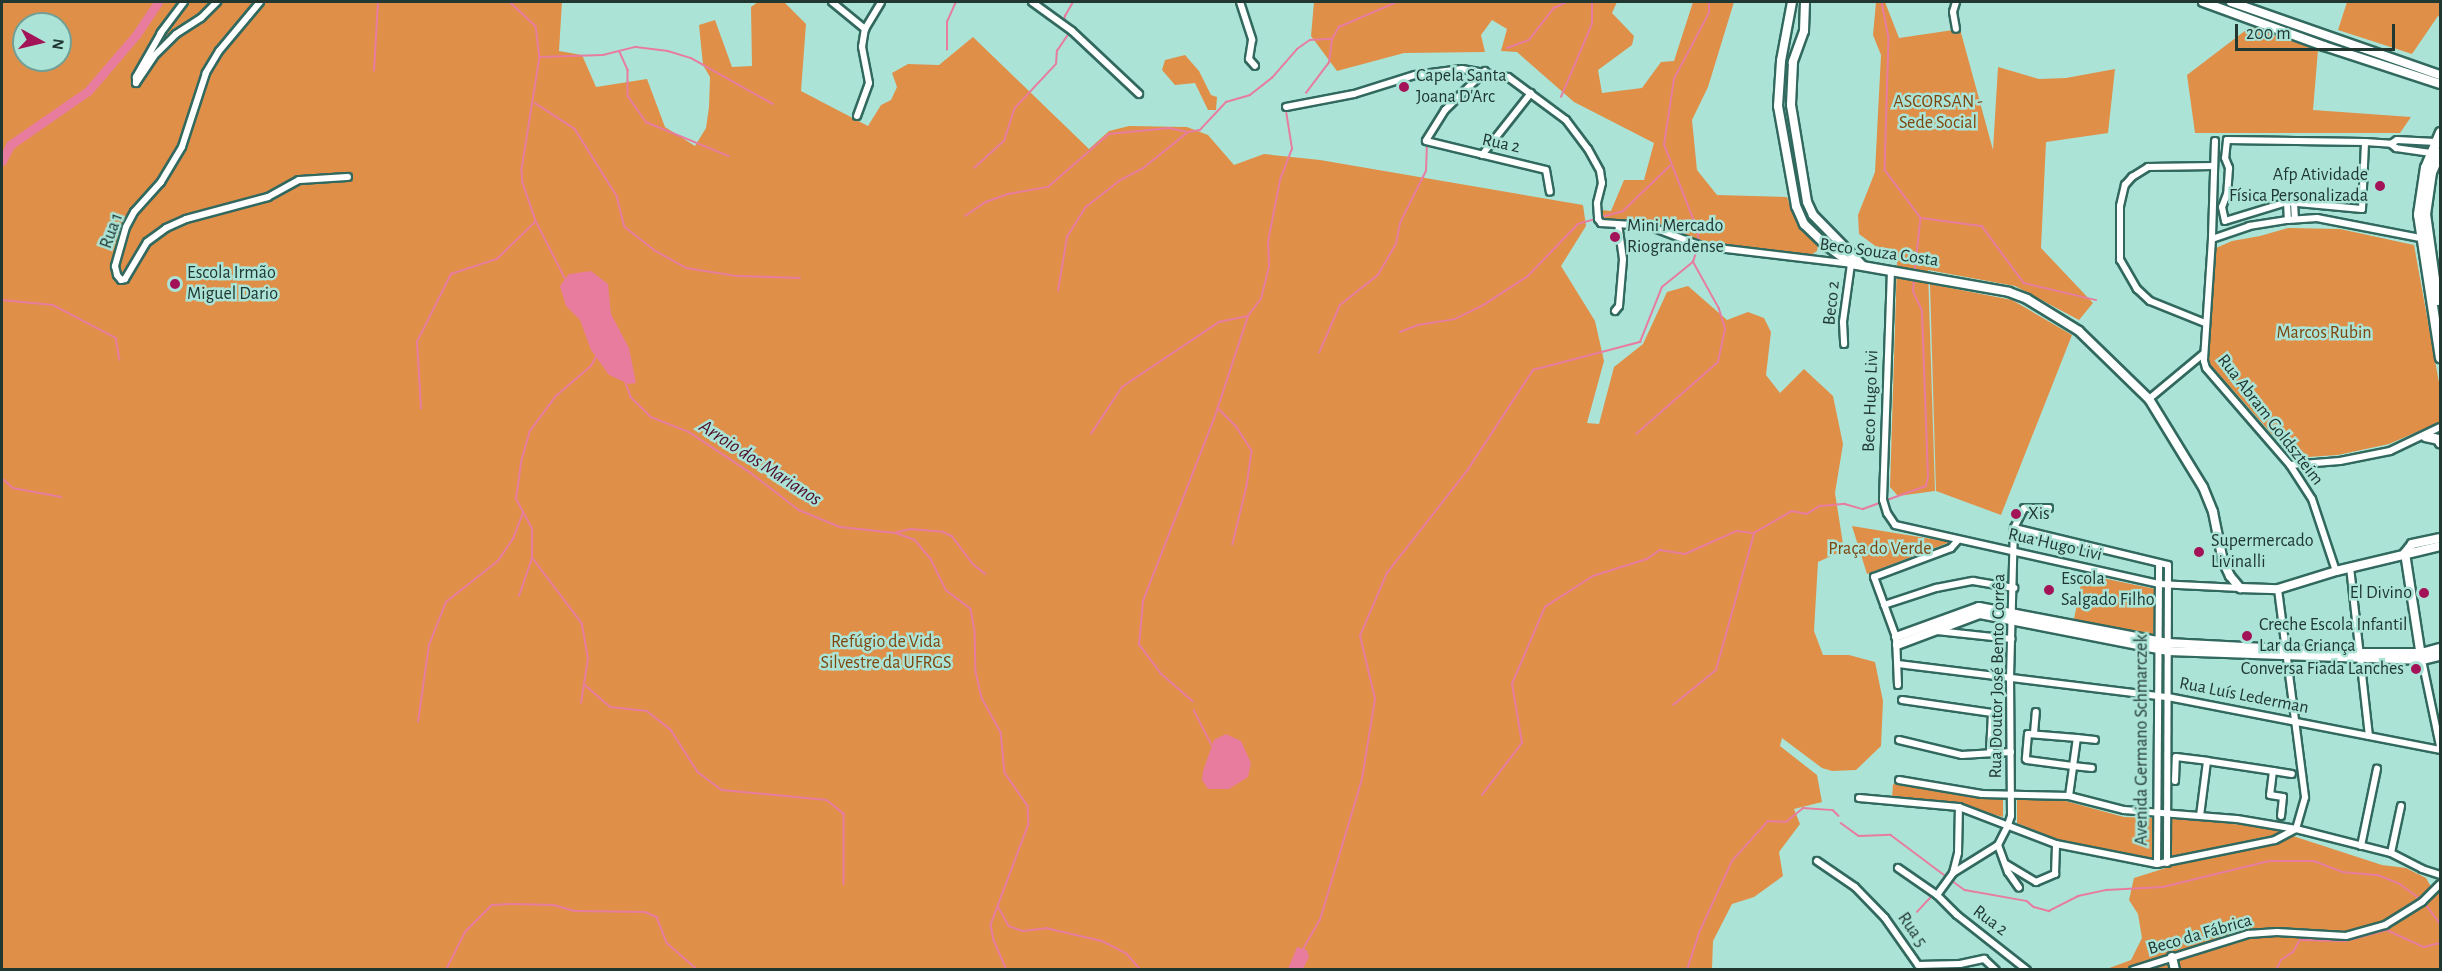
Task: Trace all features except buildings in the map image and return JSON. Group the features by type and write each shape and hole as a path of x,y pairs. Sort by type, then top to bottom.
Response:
{"main road":[{"path":"2440,132 2425,214 2440,323"},
{"path":"2436,149 2420,192 2420,238 2440,357"},
{"path":"2425,436 2433,437 2440,443"}],"street":[{"path":"184,2 161,33 136,77 136,83 161,49 217,2"},
{"name":"Rua 1","path":"260,2 219,51 206,74 182,147 160,182 134,212 126,227 115,266 117,275 121,280 125,279 147,242 166,228 186,219 268,197 299,180 348,177"},
{"path":"832,2 865,29"},
{"path":"857,116 869,83 862,47 865,29 881,2"},
{"path":"1032,2 1072,31 1139,94"},
{"path":"1240,2 1252,40 1249,59 1255,66"},
{"path":"1792,2 1781,61 1778,106 1796,207 1804,224 1851,264"},
{"path":"1805,2 1804,32 1793,62 1791,105 1807,202 1813,215 1862,265"},
{"path":"1956,2 1953,12 1956,29"},
{"path":"2203,2 2319,45 2440,84"},
{"path":"2231,2 2440,75"},
{"path":"2319,45 2324,33"},
{"path":"1781,61 1793,62"},
{"path":"1286,106 1354,94 1414,75 1462,69 1485,71 1508,77 1566,120 1588,149 1600,171 1598,219 1601,223 1618,225 1623,259 1619,306 1615,311"},
{"name":"Rua 2","path":"1485,71 1445,110 1426,141 1547,170 1550,192"},
{"path":"1482,155 1531,93"},
{"path":"2365,142 2362,209 2290,202 2225,221 2222,207 2227,194 2229,168 2225,158 2226,141 2266,138 2365,142 2391,144 2396,148 2418,151 2436,149"},
{"path":"2391,144 2397,140 2420,141 2436,149"},
{"name":"Rua Abram Goldszteim","path":"2215,141 2212,239 2203,354 2206,368 2290,465 2312,499 2337,571"},
{"path":"2418,151 2420,141"},
{"path":"2205,323 2150,301 2137,289 2120,260 2120,206 2126,185 2139,171 2148,167 2214,166"},
{"path":"2290,202 2291,219"},
{"path":"2212,239 2249,226 2291,219 2342,221 2420,238"},
{"name":"Beco Souza Costa","path":"1618,225 1649,226 1701,246 1891,269 2009,292 2027,299 2079,331 2149,399 2203,487 2213,513 2223,561 2230,576 2240,588"},
{"name":"Beco 2","path":"1844,344 1843,322 1851,264"},
{"name":"Beco Hugo Livi","path":"1891,269 1883,501 1891,520 1900,528"},
{"path":"2149,399 2203,354"},
{"path":"2290,465 2340,461 2380,453 2425,436 2440,427"},
{"path":"2049,508 2024,508 2014,528 2139,556 2159,564"},
{"name":"Rua Hugo Livi","path":"1900,528 2015,551 2158,584 2240,588"},
{"name":"Rua Doutor José Bento Corrêa","path":"2008,825 2011,794 2010,678 2014,528"},
{"path":"2440,538 2412,544 2405,553 2440,748"},
{"path":"1898,685 1896,641 1874,577 1951,548 1958,540"},
{"path":"2240,588 2278,589 2350,567 2440,546"},
{"name":"Avenida Germano Schmarczek","path":"2157,864 2159,564 2168,565 2167,863"},
{"path":"2350,567 2369,736"},
{"path":"1884,605 1936,588 1973,581 2014,588"},
{"path":"1859,798 1959,807 2056,844 2157,864 2275,840 2296,829 2305,797 2278,589"},
{"path":"1896,641 1977,607 2158,646 2360,656 2440,656"},
{"path":"1896,641 1980,614 2013,616"},
{"path":"1936,630 2012,639"},
{"path":"2422,656 2440,648"},
{"name":"Rua Luís Lederman","path":"1898,664 2168,697 2440,748"},
{"path":"1902,700 1992,713 1990,752"},
{"path":"2034,733 2037,712"},
{"path":"2092,768 2026,759 2028,734 2095,740"},
{"path":"2069,796 2077,738"},
{"path":"1899,741 1962,755 2011,752"},
{"path":"2175,781 2176,757 2292,774"},
{"path":"2200,816 2207,761"},
{"path":"2361,846 2377,769"},
{"path":"2273,771 2270,795 2283,797 2281,816"},
{"path":"1899,780 1982,794 2069,796 2124,810 2200,816 2296,829 2391,853 2422,869 2440,875"},
{"path":"2391,853 2401,806"},
{"path":"1953,873 1958,854 1959,807"},
{"path":"1936,895 1953,873 1998,845 2008,825"},
{"path":"2006,864 2036,882 2055,874 2056,844"},
{"path":"1998,845 2008,873 2019,888"},
{"name":"Rua 5","path":"1817,861 1855,887 1878,910 1918,965 1959,967 1984,959 1996,969"},
{"name":"Rua 2","path":"1898,868 1936,895 1957,915 2027,969"},
{"name":"Beco da Fábrica","path":"2133,969 2248,934 2277,932 2346,936 2385,925 2423,901 2440,884"},
{"path":"2172,957 2175,969"}],"green space":[{"name":"Refúgio de Vida Silvestre da UFRGS","path":"2,2 562,2 559,51 582,55 596,87 647,79 665,127 695,146 706,128 710,77 703,65 699,25 715,20 732,67 752,66 751,7 758,2 784,2 806,24 801,91 868,126 881,105 891,100 897,87 892,73 908,64 939,65 973,37 1089,149 1109,131 1129,126 1187,127 1208,135 1234,165 1264,154 1320,160 1583,205 1586,226 1561,266 1595,321 1604,361 1587,423 1599,424 1614,367 1643,344 1667,292 1688,286 1727,320 1748,312 1764,318 1771,332 1766,375 1780,393 1804,369 1833,396 1843,444 1835,493 1844,550 1818,562 1814,631 1823,655 1849,655 1875,662 1883,701 1881,746 1856,770 1832,771 1822,768 1782,738 1780,746 1817,775 1822,802 1794,809 1800,824 1779,852 1783,876 1754,897 1732,904 1713,941 1712,969 2,970"},
{"path":"1314,2 1617,2 1612,13 1634,36 1632,45 1598,70 1602,93 1642,88 1661,62 1674,61 1693,2 1734,2 1708,87 1692,120 1697,170 1717,195 1787,197 1797,224 1818,244 1817,251 1811,255 1696,242 1646,222 1619,223 1605,219 1601,210 1611,211 1624,180 1644,180 1654,143 1574,102 1517,52 1501,51 1507,29 1492,20 1481,35 1485,52 1404,53 1337,71 1311,36"},
{"name":"ASCORSAN - Sede Social","path":"1876,2 1885,2 1899,38 1960,29 1993,150 1998,67 2039,79 2066,78 2115,69 2108,133 2046,142 2041,248 2093,303 2079,320 2015,286 1928,270 1935,491 1898,496 1890,487 1897,262 1859,234 1858,215 1875,172 1881,55 1873,35"},
{"path":"2347,2 2440,2 2440,17 2438,16 2412,54 2338,30"},
{"path":"2250,27 2318,50 2313,110 2411,117 2400,133 2195,133 2187,75"},
{"path":"1185,55 1199,71 1211,95 1217,97 1216,110 1208,110 1195,83 1175,85 1162,70 1165,60"},
{"name":"Marcos Rubin","path":"2288,228 2340,229 2414,245 2440,388 2440,422 2389,444 2338,455 2293,458 2208,362 2216,248 2232,241"},
{"path":"1930,284 2012,300 2072,335 2001,515 1936,491"},
{"name":"Praça do Verde","path":"1852,526 1950,542 1867,574"},
{"path":"2083,574 2155,589 2153,638 2074,619"},
{"path":"1893,784 1982,799 2003,799 2003,817 1959,805 1892,797"},
{"path":"2017,798 2062,800 2124,817 2153,818 2153,859 2055,839 2017,823"},
{"path":"2171,817 2286,830 2281,832 2382,865 2406,868 2426,878 2433,890 2440,887 2440,969 2104,970 2131,960 2142,938 2138,914 2129,900 2134,878 2267,836 2171,859"}],"shaded area":[{"path":"591,271 608,284 611,314 629,348 636,383 629,384 609,375 591,350 580,320 566,306 560,286 569,274"},
{"path":"1226,734 1241,741 1251,763 1248,777 1229,789 1208,789 1202,780 1203,771 1214,740"},
{"path":"1297,947 1307,950 1309,957 1303,969 1288,969"}],"waterway":[{"path":"2,161 10,145 88,91 136,35 158,2"},
{"path":"374,71 378,2"},
{"name":"Arroio dos Marianos","path":"510,2 536,26 540,57 522,170 523,183 536,221 565,278"},
{"path":"947,50 947,22 956,2"},
{"path":"1064,23 1065,16 1073,2"},
{"path":"965,216 986,202 1008,194 1048,187 1109,134 1169,128 1188,132 1200,130 1226,102 1250,95 1272,78 1297,49 1310,40 1332,39 1339,27 1397,2"},
{"path":"1507,48 1529,40 1554,8 1567,2"},
{"path":"1561,97 1592,24 1592,2"},
{"path":"1699,242 1697,229 1664,145 1674,79 1709,13 1709,2"},
{"path":"1882,2 1889,37 1885,170 1921,218 1915,273"},
{"path":"974,168 1004,141 1015,108 1056,64 1057,51 1069,33"},
{"path":"1306,93 1329,63 1332,39"},
{"path":"540,57 603,55 636,47 668,51 691,58 773,104"},
{"path":"620,52 628,70 628,96 646,122 729,156"},
{"path":"535,103 575,129 617,196 625,227 654,250 686,268 737,276 800,278"},
{"path":"1193,702 1161,674 1139,645 1143,601 1214,419 1248,316 1261,299 1269,266 1268,242 1280,180 1292,149 1286,113"},
{"path":"1058,291 1067,237 1086,207 1119,181 1142,169 1187,133"},
{"path":"1319,353 1340,305 1378,275 1396,244 1400,223 1426,171 1427,148"},
{"path":"1601,217 1623,211 1670,166"},
{"path":"1921,218 1982,226 2024,283 2096,300"},
{"path":"1400,332 1418,325 1455,319 1482,306 1528,276 1578,224 1596,219"},
{"path":"421,409 417,342 451,274 497,259 535,222"},
{"path":"1303,949 1320,920 1362,779 1375,699 1360,636 1387,573 1467,471 1533,370 1640,342 1662,287 1693,262 1698,247"},
{"path":"1636,434 1718,362 1725,329 1719,309 1693,262"},
{"path":"1887,500 1926,486 1928,477 1922,311 1913,292 1914,280"},
{"path":"2,300 53,305 116,338 120,360"},
{"path":"1091,434 1122,387 1219,322 1248,316"},
{"path":"581,703 588,659 582,624 532,558 532,529 516,499 521,462 530,431 556,396 591,366 596,357"},
{"name":"Arroio dos Marianos","path":"626,383 631,397 651,417 689,432 751,473 799,510 840,527 896,533 915,540 931,559 946,590 971,609 975,632 976,672 982,698 1001,732 1005,773 1028,806 1029,824 991,925 994,940 1007,970"},
{"path":"1219,409 1236,426 1252,451 1247,486 1233,544"},
{"path":"2,478 13,488 61,497"},
{"path":"1482,795 1522,743 1512,684 1545,607 1593,576 1647,559 1660,550 1685,554 1737,531 1754,533 1792,511 1807,514 1820,506 1845,504 1863,509 1882,502"},
{"path":"418,722 429,645 446,602 498,561 513,539 523,513"},
{"path":"897,532 911,529 943,532 952,536 973,564 986,574"},
{"path":"1673,705 1716,670 1754,534"},
{"path":"519,596 532,559"},
{"path":"584,684 610,707 647,711 671,730 698,772 722,790 827,800 844,814 844,884"},
{"path":"1194,710 1212,745"},
{"path":"1687,970 1699,933 1732,861 1768,821 1786,822 1803,808 1833,810 1839,816"},
{"path":"1841,823 1859,836 1891,835 1947,877"},
{"path":"1951,880 1965,890 2027,901 2034,907 2049,911 2078,896 2106,890 2163,887 2270,861 2314,861 2342,872 2378,875 2400,884 2421,899"},
{"path":"1917,912 1933,895"},
{"path":"2424,902 2440,923"},
{"path":"446,970 465,932 492,905 513,904 554,905 575,911 645,912 657,917 667,943 698,970"},
{"path":"998,906 1009,926 1023,931 1046,928 1102,941 1127,954 1141,970"},
{"path":"2276,970 2281,960 2293,952 2300,940 2346,941 2387,930 2424,947 2440,943"}],"place":[{"name":"Capela Santa Joana D'Arc","path":"1404,87"},
{"name":"Afp Atividade Física Personalizada","path":"2380,186"},
{"name":"Mini Mercado Riograndense","path":"1615,237"},
{"name":"Escola Irmão Miguel Dario","path":"175,284"},
{"name":"Xis","path":"2016,514"},
{"name":"Supermercado Livinalli","path":"2199,552"},
{"name":"Escola Salgado Filho","path":"2049,590"},
{"name":"El Divino","path":"2424,593"},
{"name":"Creche Escola Infantil Lar da Criança","path":"2247,636"},
{"name":"Conversa Fiada Lanches","path":"2416,669"}]}
